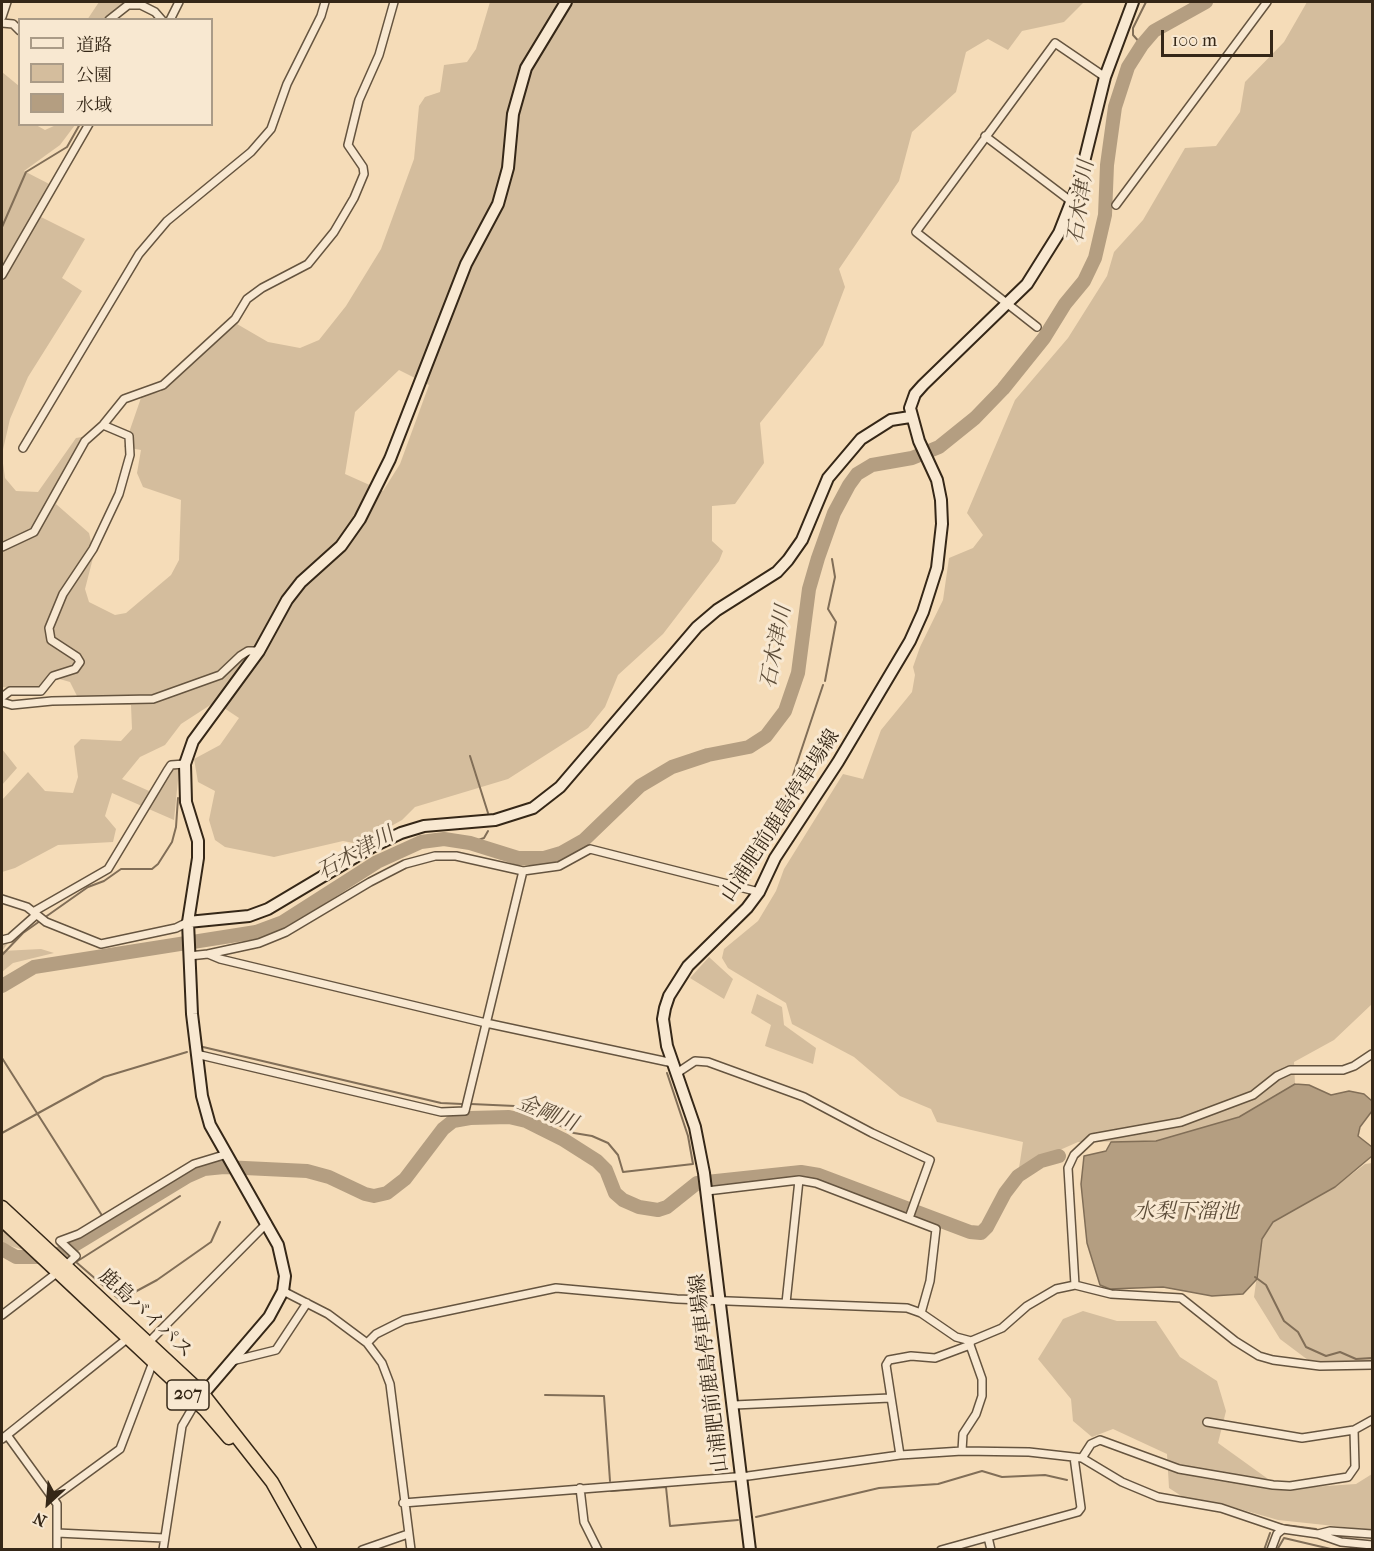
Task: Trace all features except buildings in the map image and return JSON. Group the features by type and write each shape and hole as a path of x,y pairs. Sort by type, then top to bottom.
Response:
{"highway":[{"name":"鹿島バイパス","path":"2,1207 46,1249 58,1266 128,1338 153,1362 199,1398 269,1490 302,1550"},
{"name":"鹿島バイパス","path":"2,1220 147,1344 199,1398 273,1482 310,1550"}],"street":[{"path":"2,17 7,2"},
{"path":"171,18 179,2"},
{"path":"23,448 139,254 167,221 251,152 271,129 287,84 321,16 325,2"},
{"path":"2,547 34,532 85,441 104,425 129,395 163,385 235,319 247,300 308,264 334,232 354,198 364,174 363,167 348,145 359,100 380,55 394,2"},
{"path":"163,1550 182,1426 199,1398 269,1317 283,1291 284,1261 267,1223 210,1125 202,1096 196,1054 188,922 198,849 186,802 185,764 193,741 259,651 294,591 341,546 360,519 390,459 466,264 498,204 508,168 513,114 526,68 566,2"},
{"path":"2,899 14,901 39,916 101,944 176,928 188,922 249,915 268,909 372,847 401,833 424,826 495,820 533,808 560,787 698,627 717,610 777,572 802,540 828,478 861,439 891,420 910,417 910,408 915,394 1008,305 1045,258 1072,202 1105,78 1133,2"},
{"path":"1116,205 1267,2"},
{"path":"111,18 128,5 141,5 155,12 160,18"},
{"path":"2,24 12,24 18,29"},
{"path":"1037,327 916,232 1055,43 1105,78"},
{"path":"2,275 88,126"},
{"path":"985,136 1072,202"},
{"name":"山浦肥前鹿島停車場線","path":"750,1550 735,1405 719,1299 707,1191 695,1127 663,1025 669,996 688,966 747,908 759,891 775,858 849,743 923,612 937,568 942,524 941,500 932,466 910,417"},
{"path":"104,425 129,436 130,455 119,494 93,549 63,594 49,628 51,640 77,657 80,662 75,669 54,676 41,691 10,691 2,699 12,705 153,699 220,675 248,651 259,651"},
{"path":"2,940 9,938 108,869 166,771 171,765 185,764"},
{"path":"189,955 208,954 259,943 286,932 405,864 435,856 456,856 523,871 559,866 591,849 759,891"},
{"path":"196,1054 441,1112 465,1112 523,871"},
{"path":"208,954 220,959 675,1068 695,1061 708,1062 804,1097 930,1160 909,1218"},
{"path":"1075,1285 1068,1168 1074,1155 1092,1138 1181,1122 1253,1095 1277,1076 1290,1070 1343,1070 1354,1066 1372,1054"},
{"path":"2,1315 58,1266 76,1256 60,1241 79,1234 194,1164 229,1157"},
{"path":"786,1303 799,1180"},
{"path":"707,1191 799,1180 816,1183 936,1228 930,1281 921,1313"},
{"path":"147,1344 267,1223"},
{"path":"900,1455 886,1365 889,1360 911,1356 935,1358 970,1343 1002,1328 1027,1306 1056,1288 1075,1285 1111,1294 1181,1298 1235,1341 1259,1356 1320,1366 1372,1365"},
{"path":"367,1343 376,1334 404,1320 548,1289 574,1288 677,1299 907,1308 921,1313 946,1332 970,1343 982,1379 982,1396 976,1414 963,1434 962,1451"},
{"path":"283,1291 308,1302 367,1343 382,1363 390,1384 403,1503 411,1550"},
{"path":"230,1362 276,1350 308,1302"},
{"path":"57,1550 57,1504 4,1437 128,1338"},
{"path":"53,1498 120,1449 153,1362"},
{"path":"735,1405 890,1398"},
{"path":"1207,1422 1302,1438 1354,1430 1372,1420"},
{"path":"941,1550 1078,1512 1082,1508 1078,1458 1091,1444 1100,1440 1111,1442 1148,1459 1179,1469 1290,1486 1348,1477 1355,1467 1354,1430"},
{"path":"403,1503 741,1476 900,1455 962,1451 1029,1452 1078,1458 1122,1482 1182,1504 1221,1508 1283,1529 1318,1534 1341,1546 1372,1545"},
{"path":"580,1488 584,1522 598,1550"},
{"path":"1271,1550 1277,1534 1283,1529"},
{"path":"1318,1534 1330,1531 1372,1534"},
{"path":"57,1533 164,1538"},
{"path":"362,1550 408,1534"},
{"path":"988,1537 992,1550"}],"green space":[{"path":"99,2 128,2 112,18 88,18"},
{"path":"490,2 1084,2 1064,22 1022,31 1008,50 988,39 966,52 956,92 912,132 899,181 839,269 845,287 823,345 760,423 764,463 735,504 712,506 712,541 723,551 719,561 663,634 618,675 605,707 588,728 508,779 415,807 402,820 359,844 343,841 274,857 225,847 215,840 209,820 215,791 198,782 194,759 220,745 239,718 215,702 181,724 165,745 140,757 122,779 156,794 170,769 179,770 174,820 112,793 105,816 116,829 113,842 58,845 15,868 2,872 2,800 28,772 45,791 73,793 78,777 74,746 81,739 121,741 132,729 131,705 81,704 70,682 56,678 42,692 2,687 2,456 5,478 16,491 38,492 76,438 82,437 89,440 56,504 89,533 94,554 85,589 89,602 115,615 126,613 171,575 179,560 181,500 143,487 137,473 141,450 124,447 142,395 160,392 237,324 268,342 300,348 319,340 346,306 381,249 414,159 419,106 425,97 440,92 444,65 467,62 476,49","holes":["399,370 429,385 400,464 383,491 345,474 355,412"]},
{"path":"1307,2 1372,2 1372,1004 1334,1040 1294,1062 1295,1084 1240,1117 1156,1141 1078,1142 1019,1168 1023,1142 937,1122 931,1109 900,1096 854,1057 792,1024 786,1003 728,968 722,958 724,949 758,921 776,891 784,869 843,774 863,779 881,730 912,692 915,675 913,667 943,600 949,558 973,548 983,535 967,513 1015,400 1068,338 1107,276 1114,252 1143,220 1185,148 1216,146 1240,112 1245,82 1284,42"},
{"path":"2,72 18,85 18,126 38,126 45,130 54,126 74,126 60,145 24,171 57,188 41,217 85,239 62,278 82,291 28,377 10,419 2,454"},
{"path":"2,749 17,768 2,785"},
{"path":"12,938 2,951 2,941"},
{"path":"41,949 54,953 13,963 2,972 2,951"},
{"path":"709,957 733,979 724,999 690,978"},
{"path":"757,994 782,1007 784,1025 816,1048 813,1064 765,1046 771,1025 751,1013"},
{"path":"1372,1163 1372,1362 1358,1364 1308,1360 1280,1339 1254,1297 1262,1239 1273,1222 1335,1187 1365,1164"},
{"path":"2,1230 23,1250 2,1243"},
{"path":"1083,1311 1117,1321 1156,1321 1180,1357 1217,1381 1226,1411 1218,1443 1282,1489 1356,1484 1372,1474 1372,1530 1278,1520 1219,1503 1186,1499 1169,1488 1167,1454 1113,1429 1092,1437 1073,1421 1071,1399 1038,1359 1063,1319"}],"water":[{"name":"水梨下溜池","path":"1295,1084 1309,1085 1331,1095 1349,1091 1364,1094 1372,1101 1372,1111 1360,1127 1358,1136 1372,1147 1372,1156 1335,1187 1273,1222 1262,1239 1257,1279 1243,1294 1212,1296 1163,1287 1110,1289 1100,1285 1087,1243 1081,1184 1084,1156 1106,1151 1111,1142 1156,1141 1239,1117"}],"waterway":[{"path":"1142,45 1133,35 1133,28 1146,2"},
{"name":"石木津川","path":"2,986 34,967 256,932 283,922 377,862 421,842 444,839 470,843 518,858 544,858 561,853 584,840 640,786 672,767 708,755 749,747 766,736 785,711 798,673 809,589 834,513 849,485 857,474 872,465 912,458 939,447 975,418 1003,389 1044,338 1065,304 1084,281 1095,258 1105,215 1107,165 1115,107 1128,67 1154,31 1206,2"},
{"path":"2,227 26,172 67,147 79,126"},
{"path":"825,681 836,622 828,609 835,577 832,559"},
{"path":"781,811 823,685"},
{"path":"470,756 488,813"},
{"path":"44,918 88,887 104,881 121,869 152,869 158,864 172,842 176,827 178,798"},
{"path":"749,880 759,853 778,817"},
{"path":"470,843 484,838 488,831"},
{"path":"2,955 23,933 40,921"},
{"path":"203,1047 441,1103 462,1104"},
{"path":"2,1133 104,1077 187,1052"},
{"path":"2,1058 103,1217"},
{"path":"471,1104 515,1106 533,1111 574,1133 592,1136 608,1143 618,1155 623,1172 693,1164 688,1136 667,1073"},
{"name":"金剛川","path":"2,1249 16,1257 50,1257 63,1252 188,1176 204,1169 224,1167 307,1171 329,1177 365,1194 374,1196 387,1193 405,1179 443,1129 453,1121 470,1118 509,1117 526,1121 564,1140 597,1161 606,1170 615,1193 623,1200 639,1207 658,1210 667,1207 697,1183 801,1172 819,1175 970,1232 981,1233 1018,1176 1041,1161 1059,1156"},
{"path":"180,1196 76,1262 120,1300 157,1280 211,1242 220,1222"},
{"name":"金剛川","path":"63,1252 69,1257"},
{"path":"1255,1277 1266,1285 1284,1321 1298,1332 1306,1347 1326,1356 1340,1352 1356,1359 1372,1358"},
{"path":"545,1395 604,1396 610,1481"},
{"path":"756,1517 879,1488 938,1484 982,1471 1002,1477 1045,1475 1067,1480"},
{"path":"611,1491 666,1487 670,1526 738,1520"},
{"path":"1285,1525 1316,1529"},
{"path":"1264,1550 1270,1533"},
{"path":"1277,1550 1284,1538 1335,1550"}]}
